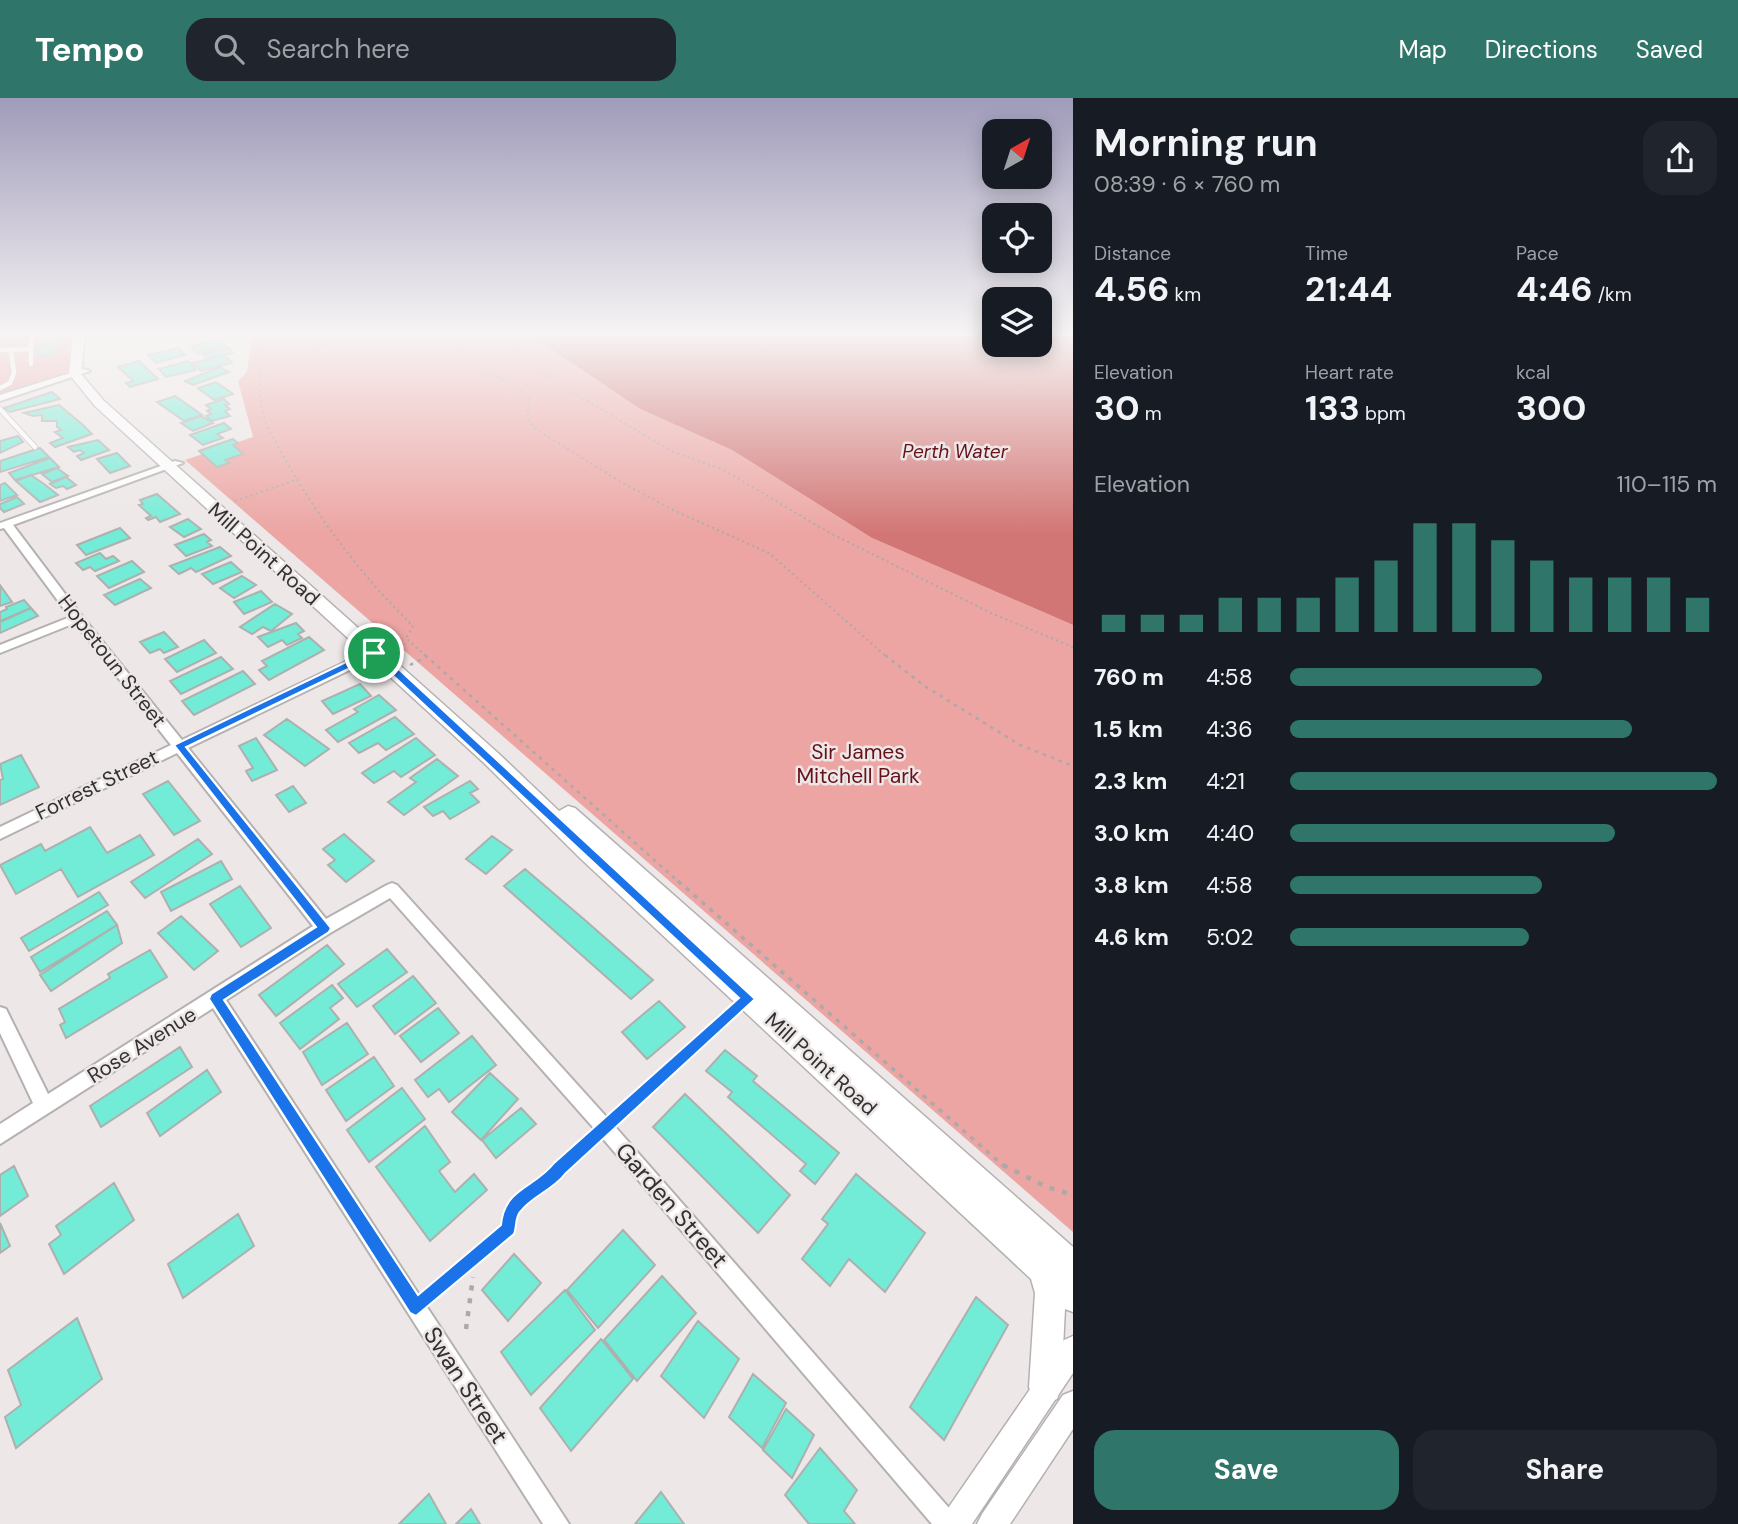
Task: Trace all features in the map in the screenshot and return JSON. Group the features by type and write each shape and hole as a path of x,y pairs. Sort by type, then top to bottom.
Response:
{"main road":[{"name":"Mill Point Road","path":"98,402 379,650 1058,1268 1073,1297"},
{"name":"Mill Point Road","path":"379,650 749,999 1058,1268"},
{"path":"1045,1387 1051,1293 1058,1268"}],"street":[{"path":"3,525 173,465"},
{"name":"Hopetoun Street","path":"3,525 324,928"},
{"path":"0,649 77,618"},
{"name":"Forrest Street","path":"0,833 379,650"},
{"name":"Rose Avenue","path":"0,1135 324,928 392,889"},
{"name":"Garden Street","path":"392,889 951,1524"},
{"name":"Swan Street","path":"216,999 557,1524"},
{"path":"0,1015 44,1106"},
{"path":"951,1524 1073,1349"},
{"path":"992,1524 1073,1405"}],"lane":[{"path":"0,409 35,447"},
{"path":"416,1307 509,1228"}],"path":[{"path":"263,402 263,415 317,513 379,595 412,626 406,638 629,838 1007,1169 1073,1195"},
{"path":"528,402 527,419 537,430 576,456 673,510 769,553 923,685 1020,745 1073,766"},
{"path":"588,402 673,452 722,469 828,532 993,614 1073,647"},
{"path":"235,501 298,479"},
{"path":"509,1228 510,1210 533,1189 551,1179 749,999"},
{"path":"466,1329 476,1256"}],"green space":[{"name":"Sir James Mitchell Park","path":"244,402 629,402 732,450 872,538 1073,625 1073,1232 185,460 253,437"}],"water":[{"name":"Perth Water","path":"629,402 1073,402 1073,625 872,538 732,450"}],"building":[{"path":"23,402 50,402 10,412 4,408"},
{"path":"157,402 183,402 202,415 184,421"},
{"path":"227,402 229,404 225,405 230,409 225,411 230,416 212,421 206,416 211,414 207,411 211,409 206,405"},
{"path":"59,405 92,434 55,447 50,443 63,438 55,432 61,430 57,427 57,421 42,421 42,415 24,413"},
{"path":"201,416 213,423 193,431 181,423"},
{"path":"224,423 231,429 217,434 223,438 203,445 190,435"},
{"path":"18,436 23,442 0,453 0,441"},
{"path":"233,439 238,443 233,445 243,454 225,460 229,463 217,467 199,451"},
{"path":"98,440 109,450 81,460 77,456 84,453 80,450 74,452 68,447"},
{"path":"40,448 49,457 0,472 0,461"},
{"path":"117,453 130,466 110,473 97,459"},
{"path":"50,458 59,467 15,480 9,473"},
{"path":"57,468 68,476 52,482 42,474"},
{"path":"31,475 58,495 40,502 16,481"},
{"path":"66,477 76,485 67,489 63,486 56,488 50,484"},
{"path":"5,483 17,495 0,501 0,485"},
{"path":"157,494 180,514 160,522 156,517 148,520 146,518 151,516 139,505 143,504 140,500"},
{"path":"17,497 24,504 4,512 0,508 0,504"},
{"path":"188,519 201,529 184,537 170,527"},
{"path":"120,528 130,538 86,555 77,545"},
{"path":"204,534 211,540 207,542 212,546 186,556 175,545"},
{"path":"220,547 231,556 196,572 191,568 179,574 170,566"},
{"path":"100,553 106,559 113,556 119,561 95,571 90,567 83,570 76,563"},
{"path":"132,561 144,572 109,588 97,576"},
{"path":"231,562 242,572 213,584 202,574"},
{"path":"242,576 256,585 234,598 220,588"},
{"path":"140,579 151,588 115,605 104,595"},
{"path":"0,585 12,602 0,606"},
{"path":"261,591 272,602 244,614 234,602"},
{"path":"24,600 31,608 0,621 0,612"},
{"path":"275,604 292,614 271,631 263,627 252,634 240,627"},
{"path":"31,608 38,616 0,633 0,622"},
{"path":"296,623 304,631 298,634 302,638 287,645 282,640 268,647 258,637"},
{"path":"164,632 178,647 164,653 160,649 150,653 140,642"},
{"path":"309,637 324,650 269,680 259,670 267,666 262,661"},
{"path":"204,640 216,653 177,672 165,659"},
{"path":"221,657 233,669 181,694 170,681"},
{"path":"243,671 255,684 194,715 182,701"},
{"path":"360,684 371,696 333,714 322,701"},
{"path":"379,695 396,710 338,742 326,730 358,712 354,709"},
{"path":"395,717 414,734 386,750 378,743 359,753 349,743"},
{"path":"287,719 329,749 305,766 264,735"},
{"path":"256,738 277,770 252,781 246,771 253,768 239,746"},
{"path":"416,738 435,755 401,777 394,771 374,783 362,773"},
{"path":"21,755 39,787 0,805 0,780 3,779 0,764"},
{"path":"437,759 458,776 404,815 388,802 416,782 410,778"},
{"path":"168,781 200,821 174,835 143,794"},
{"path":"470,781 478,789 470,793 479,802 450,819 443,811 433,816 424,807"},
{"path":"293,786 306,803 289,812 276,795"},
{"path":"90,827 107,853 140,835 154,855 78,897 61,869 16,894 0,865 41,844 45,851"},
{"path":"344,834 374,861 346,882 328,865 335,860 323,849"},
{"path":"492,836 512,850 486,874 466,859"},
{"path":"198,839 212,854 145,898 131,882"},
{"path":"221,861 232,879 171,911 161,892"},
{"path":"525,869 653,980 631,999 504,886"},
{"path":"240,886 271,928 241,947 210,904"},
{"path":"99,892 108,905 29,951 21,938"},
{"path":"107,911 117,925 40,972 31,957"},
{"path":"181,916 218,951 194,970 158,933"},
{"path":"117,925 122,943 51,991 40,975"},
{"path":"327,945 344,964 276,1016 259,995"},
{"path":"387,949 407,972 357,1007 338,984"},
{"path":"150,950 167,977 66,1038 60,1025 65,1022 59,1009 110,978 108,974"},
{"path":"413,976 436,1003 395,1034 373,1006"},
{"path":"332,985 343,998 330,1008 339,1019 300,1049 280,1023"},
{"path":"659,1001 685,1027 647,1059 622,1032"},
{"path":"438,1008 459,1033 421,1062 400,1036"},
{"path":"347,1023 368,1054 322,1085 303,1052"},
{"path":"472,1036 496,1065 449,1102 439,1089 428,1097 415,1080"},
{"path":"180,1047 192,1067 101,1127 90,1106"},
{"path":"725,1050 757,1076 753,1081 839,1153 815,1184 800,1171 806,1164 728,1097 732,1092 706,1071"},
{"path":"374,1057 394,1086 346,1121 326,1090"},
{"path":"207,1070 221,1092 160,1136 147,1113"},
{"path":"490,1073 518,1099 481,1140 452,1112"},
{"path":"402,1088 425,1119 369,1162 347,1130"},
{"path":"685,1094 790,1195 758,1233 653,1127"},
{"path":"521,1108 536,1124 496,1158 482,1140"},
{"path":"425,1126 450,1162 439,1171 455,1192 474,1174 487,1190 430,1241 376,1167"},
{"path":"14,1166 28,1196 0,1216 0,1175"},
{"path":"856,1174 925,1233 885,1292 849,1259 830,1286 802,1259 828,1224 822,1219"},
{"path":"114,1183 134,1220 64,1274 49,1244 61,1235 56,1226"},
{"path":"238,1214 254,1246 183,1298 168,1264"},
{"path":"0,1223 10,1246 0,1253"},
{"path":"623,1230 655,1265 598,1328 567,1290"},
{"path":"514,1254 541,1283 508,1321 482,1290"},
{"path":"662,1276 696,1313 637,1381 604,1340"},
{"path":"565,1290 595,1330 531,1395 501,1352"},
{"path":"976,1297 1008,1325 944,1440 910,1407"},
{"path":"77,1318 102,1379 16,1448 5,1417 21,1405 8,1370"},
{"path":"698,1321 739,1359 704,1418 661,1376"},
{"path":"601,1339 633,1379 571,1451 540,1408"},
{"path":"753,1374 786,1403 762,1448 729,1417"},
{"path":"786,1409 814,1435 792,1478 763,1450"},
{"path":"820,1448 857,1490 844,1511 855,1524 809,1524 785,1495"},
{"path":"661,1492 684,1524 635,1524"},
{"path":"429,1494 446,1524 399,1524"},
{"path":"471,1509 480,1524 456,1524"}],"route":[{"path":"374,653 491,758 589,853 749,999 551,1179 533,1189 510,1210 509,1228 416,1307 216,999 324,928 179,745 374,653"}]}
